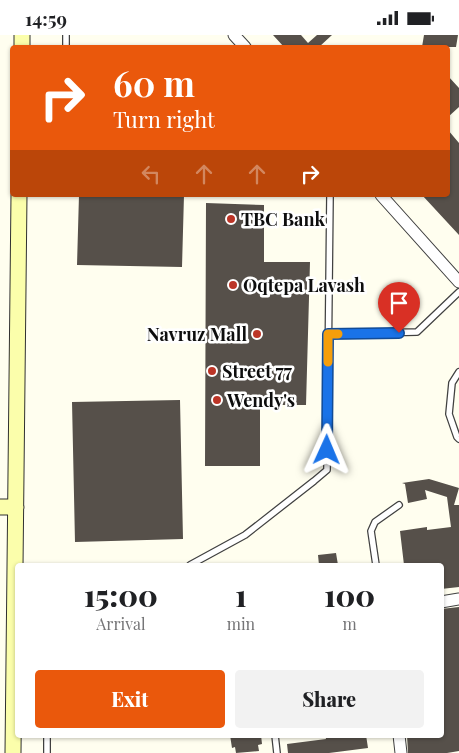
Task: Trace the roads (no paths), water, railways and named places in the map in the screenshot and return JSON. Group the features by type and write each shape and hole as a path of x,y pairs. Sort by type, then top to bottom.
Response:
{"main road":[{"path":"16,563 20,197"},
{"path":"0,507 16,507"},
{"path":"13,753 15,676"}],"street":[{"path":"234,35 243,45"},
{"path":"383,197 459,282"},
{"path":"444,601 459,599"},
{"path":"398,738 401,753"}],"lane":[{"path":"194,563 245,535 327,470 330,197"},
{"path":"328,334 417,332 459,292"},
{"path":"459,372 452,383 449,414 459,439"},
{"path":"376,563 370,531 375,521 399,505"},
{"path":"47,738 47,753"},
{"path":"275,738 277,753"}],"place":[{"name":"TBC Bank","path":"231,219"},
{"name":"Oqtepa Lavash","path":"233,285"},
{"name":"Navruz Mall","path":"257,334"},
{"name":"Street 77","path":"212,371"},
{"name":"Wendy's","path":"217,400"}]}
